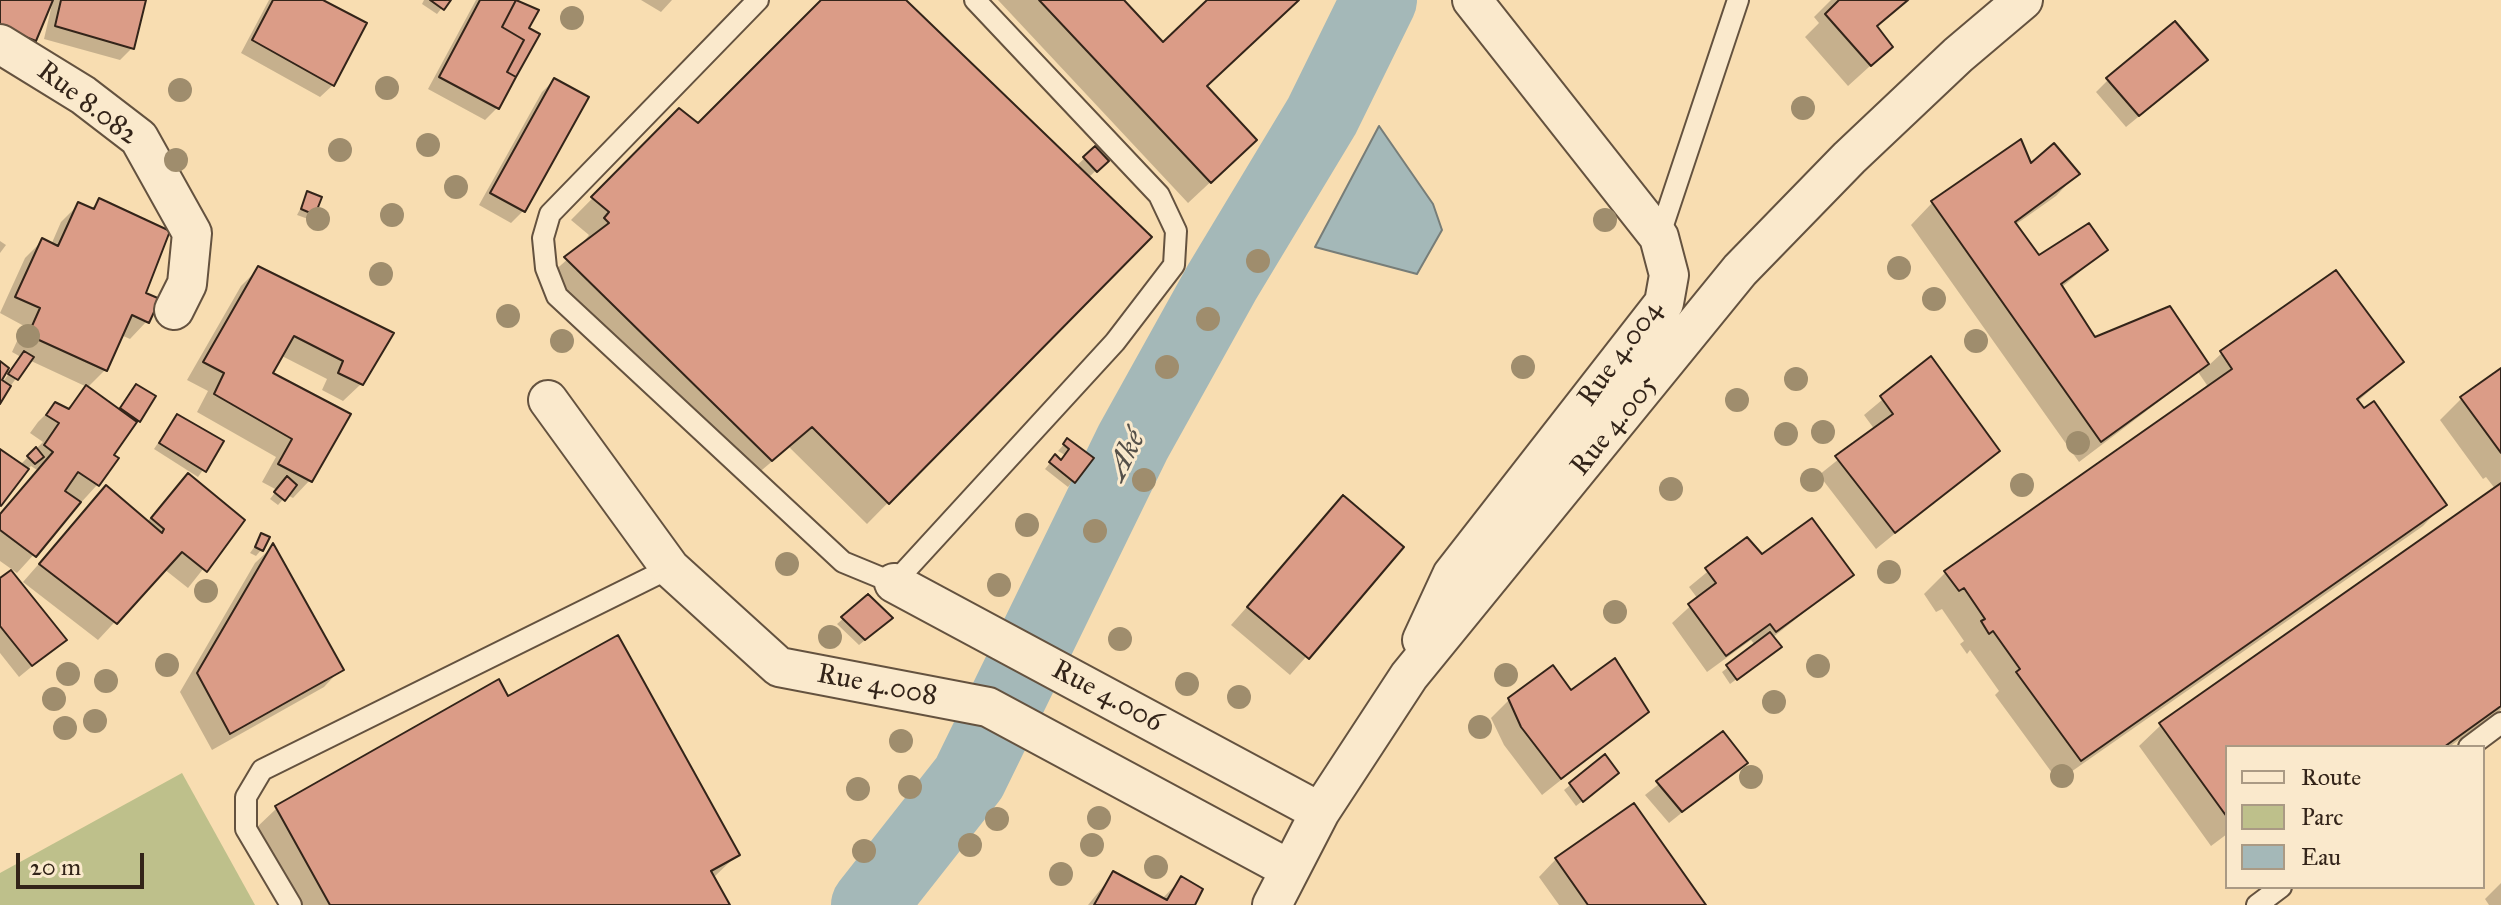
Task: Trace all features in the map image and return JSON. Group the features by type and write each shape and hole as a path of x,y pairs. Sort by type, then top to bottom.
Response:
{"street":[{"name":"Rue 4.004","path":"1409,676 1423,635 1452,575 1664,303 1669,275 1659,237 1472,0"},
{"name":"Rue 4.005","path":"1272,905 1320,812 1409,676 1740,270 1849,158 1958,55 2023,0"},
{"name":"Rue 8.082","path":"0,44 83,95 139,138 192,233 187,284 174,310"},
{"name":"Rue 4.008","path":"548,400 670,568 779,667 988,707 1289,869"},
{"name":"Rue 4.006","path":"894,583 1320,812"}],"lane":[{"path":"758,0 550,214 543,238 546,268 557,296 843,562 894,583 1115,342 1174,265 1176,231 1159,195 975,0"},
{"path":"1659,237 1738,0"},
{"path":"291,905 246,829 246,797 262,770 670,568"},
{"path":"2472,745 2501,723"},
{"path":"2257,905 2278,889"}],"green space":[{"path":"182,773 255,905 0,905 0,873"}],"water":[{"path":"1379,126 1433,204 1442,230 1417,274 1315,247"}],"building":[{"path":"0,0 53,0 36,41 0,27"},
{"path":"61,0 146,0 134,49 55,26"},
{"path":"273,0 323,0 367,23 334,86 252,40"},
{"path":"430,0 451,0 444,10"},
{"path":"480,0 516,0 502,27 524,40 507,72 516,77 499,109 439,77"},
{"path":"516,0 539,10 529,28 540,34 516,77 507,72 524,40 502,27"},
{"path":"821,0 906,0 1152,237 889,504 812,427 772,461 564,257 609,223 604,218 609,212 591,197 679,108 698,123"},
{"path":"1039,0 1124,0 1163,42 1207,0 1299,0 1207,86 1257,140 1211,183"},
{"path":"1839,0 1908,0 1877,26 1893,47 1871,66 1825,14"},
{"path":"2175,21 2208,60 2139,116 2106,78"},
{"path":"554,78 589,97 525,212 490,193"},
{"path":"2021,139 2031,163 2054,143 2080,174 2015,222 2039,255 2089,223 2108,250 2061,284 2095,337 2170,306 2209,364 2101,442 1931,201"},
{"path":"1095,146 1109,161 1097,172 1083,157"},
{"path":"307,191 322,197 315,215 301,209"},
{"path":"99,198 170,231 146,293 160,299 149,323 132,315 107,371 28,335 40,308 15,297 42,238 58,246 78,202 94,209"},
{"path":"258,266 394,333 363,385 338,373 343,361 294,336 273,373 351,414 312,482 278,464 292,439 214,394 224,373 203,362"},
{"path":"2336,270 2404,362 2357,399 2364,408 2374,401 2447,505 2081,761 2016,672 2020,669 1993,631 1989,634 1981,621 1985,619 1964,588 1959,591 1944,571 2232,369 2220,351"},
{"path":"24,351 34,357 18,380 8,374"},
{"path":"1931,356 2000,451 1895,533 1835,456 1893,414 1880,396"},
{"path":"0,361 9,368 2,380 11,386 0,404"},
{"path":"2501,368 2501,453 2460,397"},
{"path":"136,384 156,396 140,422 120,408"},
{"path":"86,385 137,422 114,455 119,458 99,486 78,472 65,491 81,502 36,557 0,530 0,514 53,452 44,445 59,423 46,415 55,402 69,409"},
{"path":"177,414 224,441 206,472 159,443"},
{"path":"1067,438 1094,458 1075,483 1049,462 1055,454 1061,460 1069,449 1063,444"},
{"path":"36,447 44,457 35,464 27,456"},
{"path":"0,449 29,469 1,506 0,505"},
{"path":"188,473 245,520 207,572 182,552 117,624 39,564 106,485 162,533 164,529 151,518"},
{"path":"287,476 297,485 285,501 274,492"},
{"path":"2501,483 2501,706 2447,745 2225,745 2225,814 2159,723"},
{"path":"1343,495 1404,547 1309,659 1247,607"},
{"path":"1812,518 1854,575 1776,632 1770,624 1726,656 1688,604 1716,583 1705,568 1747,537 1762,554"},
{"path":"261,533 270,537 263,551 255,547"},
{"path":"273,543 344,670 230,734 197,673"},
{"path":"11,570 67,640 32,666 0,626 0,578"},
{"path":"868,594 893,618 865,640 841,617"},
{"path":"1770,632 1782,647 1737,680 1726,665"},
{"path":"618,635 740,855 711,871 730,905 330,905 275,806 499,679 508,696"},
{"path":"1615,658 1649,712 1561,779 1521,727 1508,698 1553,665 1571,690"},
{"path":"1723,731 1748,763 1682,812 1656,781"},
{"path":"1605,754 1619,773 1583,802 1569,783"},
{"path":"1634,803 1706,905 1588,905 1555,858"},
{"path":"1113,871 1167,900 1181,876 1203,889 1195,905 1094,905"}],"waterway":[{"name":"Aké","path":"869,905 969,778 1133,442 1222,282 1322,116 1379,0"}]}
